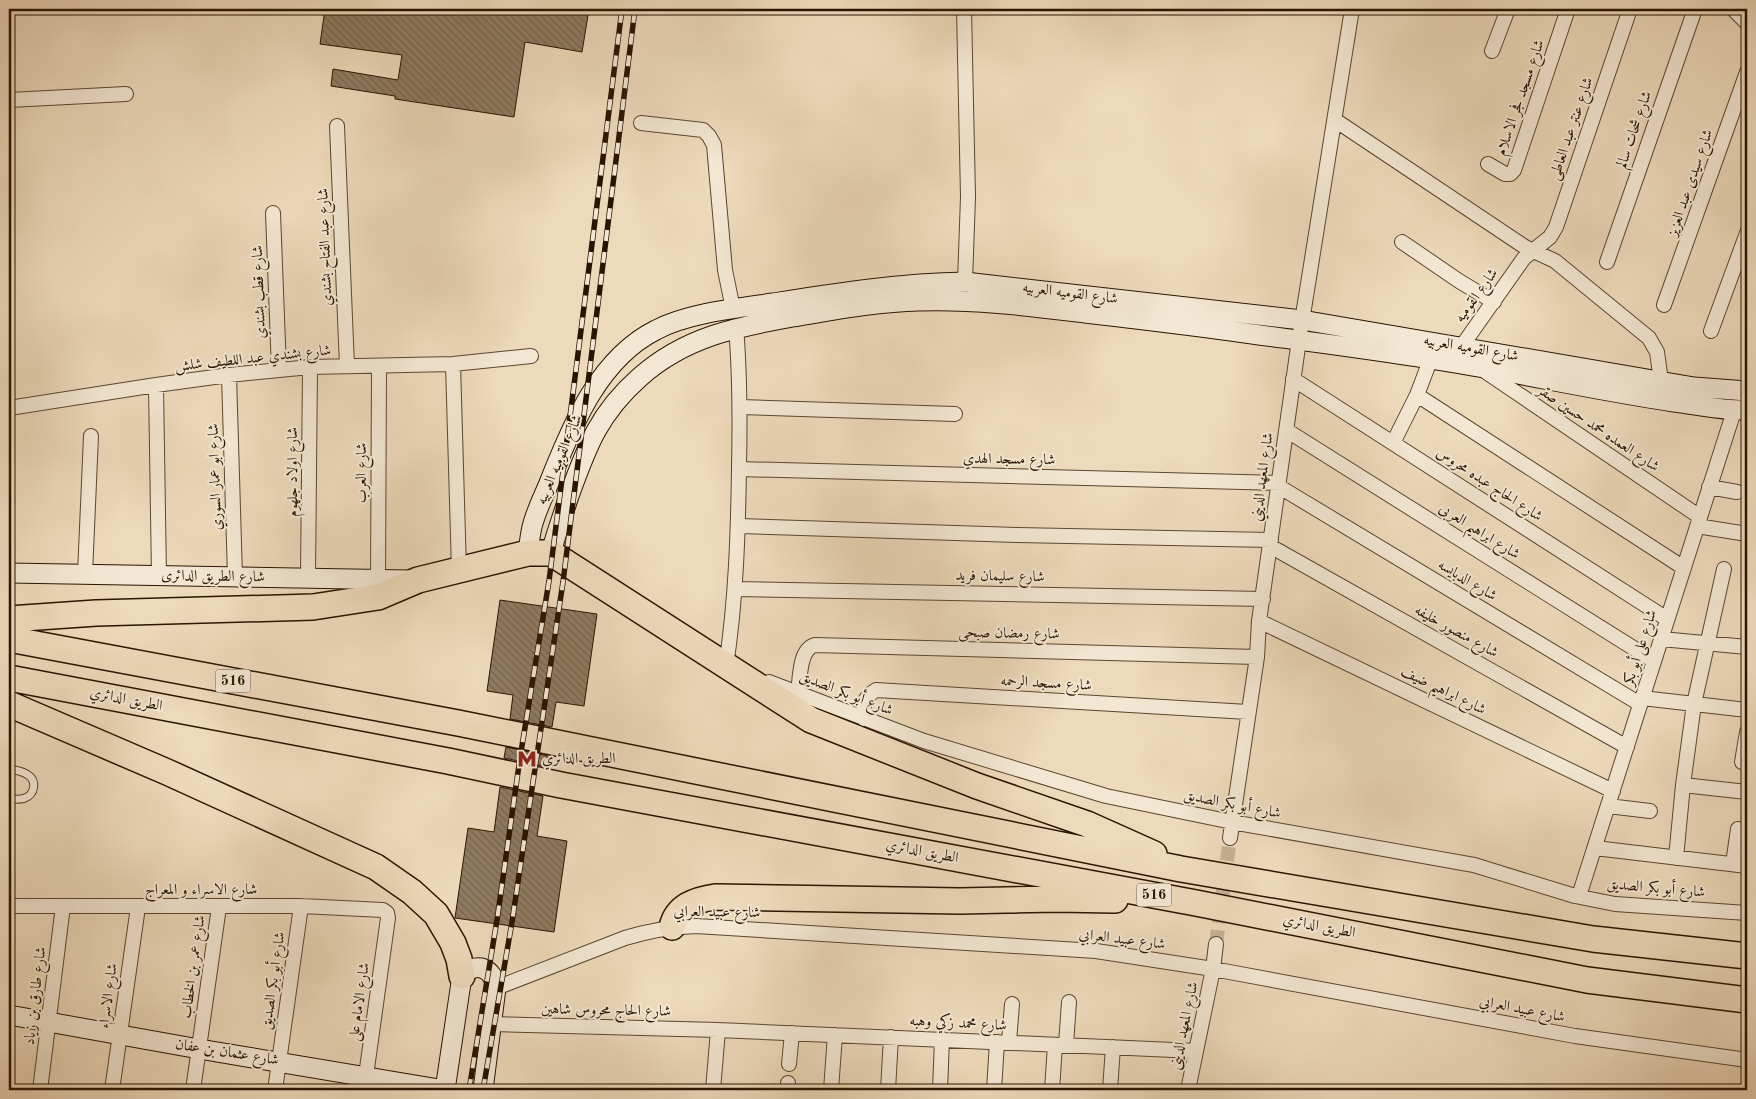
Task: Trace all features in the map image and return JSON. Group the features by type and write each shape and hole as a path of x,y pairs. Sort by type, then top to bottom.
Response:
{"highway":[{"path":"9,619 96,613 313,607 378,589 539,553 726,666 811,720 977,786 1087,824 1135,845 1181,869"},
{"name":"516","path":"9,639 458,723 1181,869 1593,939 1747,956"},
{"name":"الطريق الدائري","path":"9,678 1196,903 1587,980 1747,1000"},
{"path":"9,704 176,776 376,867 412,892 436,914 454,943 462,976"},
{"path":"672,927 674,918 692,902 715,897 960,901 1056,898 1196,903"}],"street":[{"path":"964,9 968,197 965,282"},
{"name":"شارع المعهد الديني","path":"1230,838 1257,656 1260,621 1293,378 1352,9"},
{"path":"1492,51 1508,9"},
{"name":"شارع مسجد فجر الاسلام","path":"1488,164 1505,174 1510,174 1514,170 1568,9"},
{"name":"شارع عنتر عبد العاطى","path":"1532,251 1550,237 1556,227 1630,9"},
{"name":"شارع شحات سالم","path":"1607,262 1695,9"},
{"path":"1736,10 1747,23"},
{"name":"شارع سيدى عبد العزيز","path":"1664,305 1747,72"},
{"path":"9,100 126,94"},
{"path":"1334,120 1532,251 1548,256 1555,261 1648,338 1657,352 1661,381"},
{"path":"640,123 703,130 714,145 725,270 733,309"},
{"name":"شارع عبد الفتاح بشندي","path":"337,126 347,366"},
{"name":"شارع قطب بشندي","path":"272,213 279,370"},
{"path":"1711,331 1747,233"},
{"path":"1402,242 1494,302"},
{"name":"شارع القوميه","path":"1456,354 1524,258 1532,251"},
{"name":"شارع القوميه العربيه","path":"539,553 532,527 567,437 597,383 632,345 656,330 692,317 842,292 915,284 965,282 1302,320 1456,354 1694,386 1747,391"},
{"name":"شارع القوميه العربيه","path":"539,553 586,448 601,421 641,375 666,357 693,343 736,327 891,302 947,300 1034,307 1191,325 1431,358 1456,354 1478,366 1646,398 1741,410"},
{"path":"726,666 736,589 738,526 740,406 736,327"},
{"name":"شارع بشندي عبد اللطيف شلش","path":"9,408 156,385 279,370 310,367 453,364 531,356"},
{"path":"1393,443 1417,395 1431,358"},
{"path":"453,364 459,571"},
{"name":"شارع العرب","path":"378,589 379,366"},
{"name":"شارع العمده محمد حسين صقر","path":"1478,366 1698,522"},
{"name":"شارع اولاد جلهوم","path":"308,578 310,367"},
{"name":"شارع ابو عمار السوري","path":"229,375 235,577"},
{"name":"شارع الحاج عبده محروس","path":"1293,378 1667,619"},
{"path":"156,385 160,576"},
{"path":"1417,395 1684,568"},
{"path":"740,406 955,414"},
{"name":"شارع على أبو بكر","path":"1579,896 1709,487 1741,410"},
{"name":"شارع ابراهيم العربى","path":"1286,430 1654,661"},
{"path":"85,574 91,436"},
{"name":"شارع مسجد الهدي","path":"739,469 1278,484"},
{"name":"شارع الدبايسه","path":"1278,484 1641,701"},
{"path":"1709,487 1737,492"},
{"path":"1698,522 1747,534"},
{"path":"738,526 1271,543"},
{"name":"شارع منصور خليفه","path":"1271,543 1627,747"},
{"path":"1676,858 1683,785 1694,704 1724,569"},
{"name":"شارع الطريق الدائرى","path":"9,573 308,578 378,589"},
{"name":"شارع سليمان فريد","path":"736,589 1263,599"},
{"name":"شارع ابراهيم ضيف","path":"1260,621 1613,790"},
{"path":"1661,638 1747,647"},
{"name":"شارع رمضان صبحى","path":"798,694 804,654 808,648 815,645 1257,656"},
{"name":"شارع أبو بكر الصديق","path":"726,666 924,741 1106,796 1232,822 1474,865 1579,896 1615,904 1747,913"},
{"name":"شارع مسجد الرحمه","path":"864,719 863,706 867,695 876,690 1248,712"},
{"path":"1641,701 1747,710"},
{"path":"1742,762 1747,732"},
{"path":"1683,785 1747,792"},
{"path":"1608,806 1650,811"},
{"path":"1595,848 1740,865 1738,829"},
{"name":"شارع الاسراء و المعراج","path":"9,906 301,906 383,910 387,912 388,918"},
{"name":"شارع طارق بن زياد","path":"40,1090 63,906"},
{"name":"شارع أبو بكر الصديق","path":"274,1090 301,906"},
{"name":"شارع الاسراء","path":"112,1090 138,907"},
{"name":"شارع عمر بن الخطاب","path":"193,1090 219,907"},
{"name":"شارع الامام على","path":"365,1083 388,918"},
{"name":"شارع عبيد العرابي","path":"496,988 625,938 672,927 696,926 1096,951 1213,969 1575,1036 1747,1060"},
{"path":"1213,969 1216,944"},
{"path":"445,1090 462,976 467,970 475,967 484,968 491,972 495,979 496,988 483,1090"},
{"name":"شارع المعهد الدينى","path":"1188,1090 1213,969"},
{"path":"1052,1090 1068,1002"},
{"path":"994,1090 1012,1004"},
{"name":"شارع عثمان بن عفان","path":"9,1015 199,1049 279,1061 365,1083 445,1090"},
{"name":"شارع الحاج محروس شاهين","path":"492,1024 718,1030"},
{"path":"712,1090 718,1030"},
{"name":"شارع محمد زكي وهبه","path":"718,1030 1196,1051"},
{"path":"790,1064 792,1033"},
{"path":"831,1090 835,1035"},
{"path":"888,1090 891,1037"},
{"path":"940,1090 942,1039"},
{"path":"1110,1090 1113,1047"}],"lane":[{"path":"9,769 27,774 33,779 34,788 30,795 23,799 9,799"}],"building":[{"path":"325,9 589,9 582,52 525,42 514,117 395,99 395,96 331,86 333,69 398,80 402,55 320,44"},
{"path":"500,600 597,614 584,706 556,702 552,727 510,719 513,695 487,691"},
{"path":"506,747 548,756 547,767 504,758"},
{"path":"500,787 543,796 537,836 567,841 554,932 455,918 468,828 494,832"}],"tunnel":[{"path":"1216,944 1230,838"}],"railway":[{"path":"469,1090 549,581 622,9"},
{"path":"483,1090 512,922 563,582 635,9"}],"place":[{"name":"الطريق الدائري","path":"527,759"}]}
